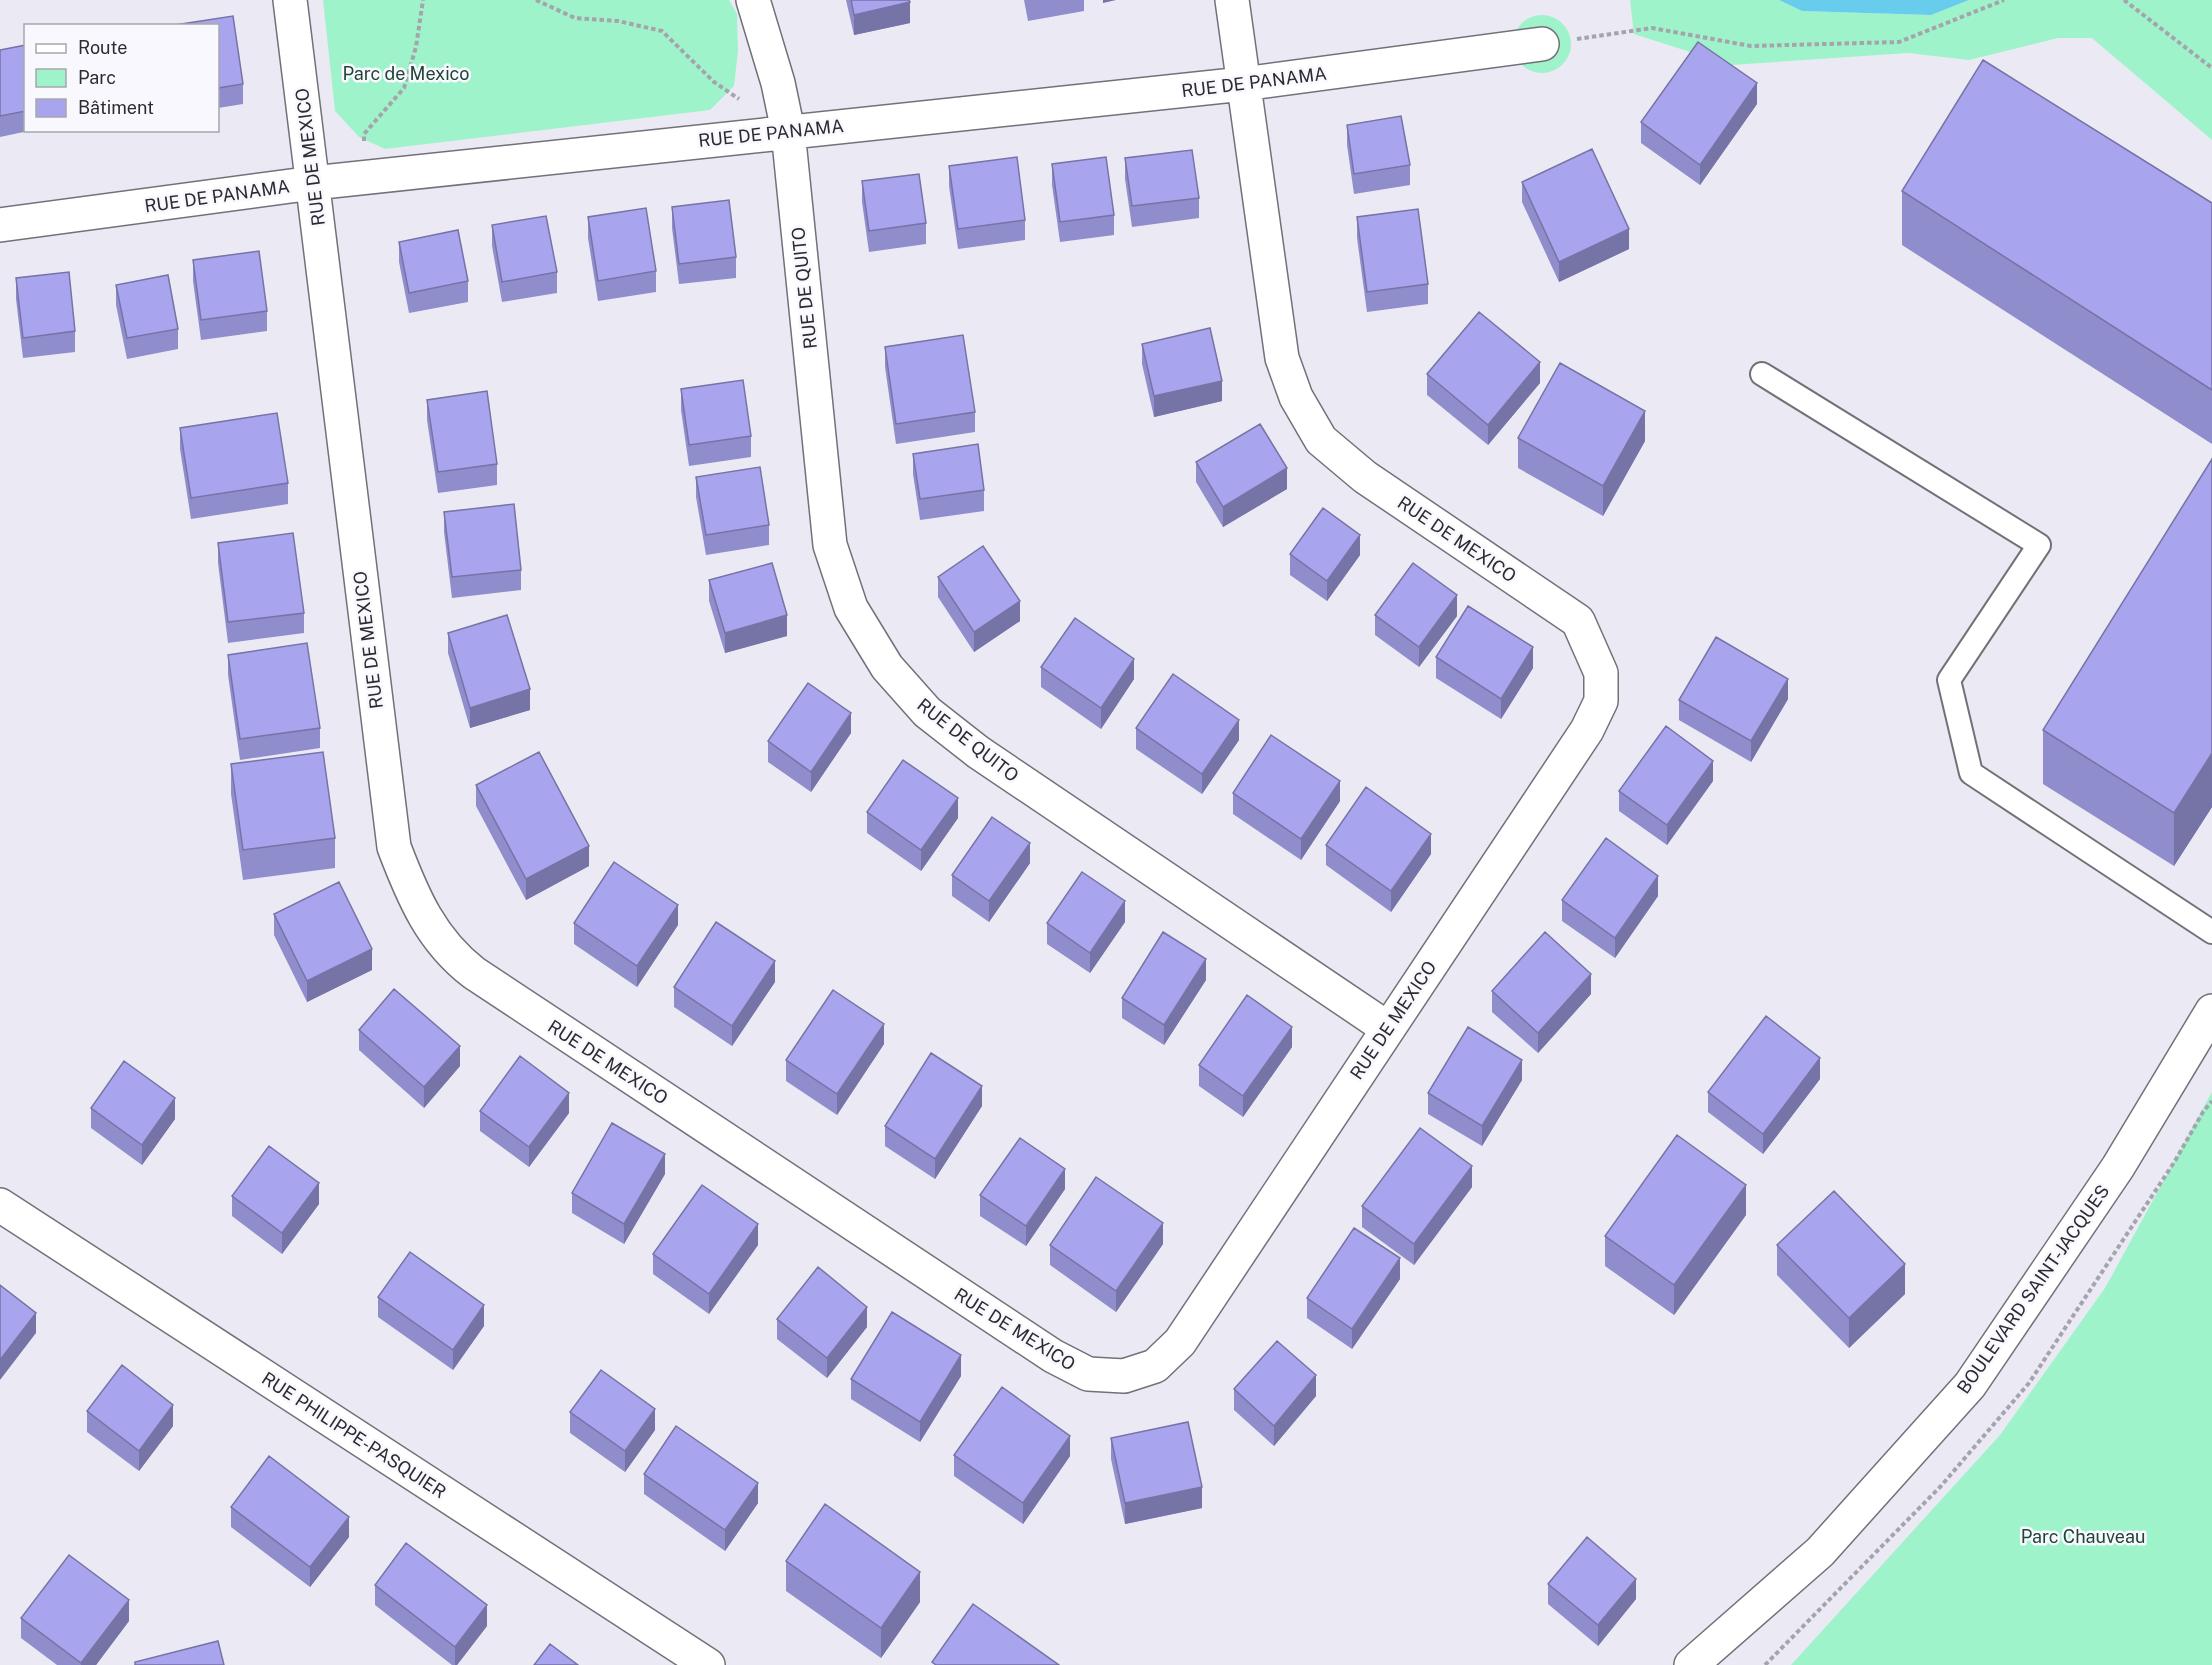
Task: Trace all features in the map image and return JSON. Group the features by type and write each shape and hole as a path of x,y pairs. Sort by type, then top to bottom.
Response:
{"street":[{"name":"RUE DE MEXICO","path":"290,0 394,847 416,903 452,956 474,973 1053,1356 1088,1374 1124,1376 1155,1366 1180,1342 1587,730 1601,701 1601,673 1578,621 1365,477 1321,440 1296,397 1282,358 1232,0"},
{"name":"RUE DE QUITO","path":"753,0 778,83 788,130 830,545 851,608 887,667 927,712 978,752 1387,1028"},
{"name":"RUE DE PANAMA","path":"0,225 364,177 788,130 1243,84 1542,44"},
{"name":"BOULEVARD SAINT-JACQUES","path":"1691,1665 1820,1552 1970,1385 2118,1167 2212,1011"},
{"name":"RUE PHILIPPE-PASQUIER","path":"0,1205 708,1665"}],"lane":[{"path":"1762,374 2039,545 1948,680 1971,773 2212,932"}],"path":[{"path":"364,177 364,134 404,88 416,47 423,0"},
{"path":"536,0 575,18 618,21 662,32 714,82 788,130"},
{"path":"1542,44 1652,28 1751,46 1899,42 2004,0"},
{"path":"2124,0 2212,68"},
{"path":"2202,1112 2212,1097"}],"green space":[{"name":"Parc de Mexico","path":"323,0 729,0 737,14 738,51 734,86 710,110 385,149 359,137 335,111"},
{"path":"1630,0 1779,0 1802,11 1931,15 1969,0 2212,0 2212,140 2092,38 2058,38 1969,60 1908,53 1731,65 1634,34"},
{"path":"1536,15 1548,15 1563,23 1571,38 1571,50 1563,65 1548,73 1536,73 1521,65 1513,50 1513,38 1521,23"},
{"name":"Parc Chauveau","path":"2212,1092 2212,1665 1791,1665 2000,1435 2105,1288"}],"water":[{"path":"1779,0 1969,0 1931,15 1802,11"}],"building":[{"path":"851,0 909,0 910,2 854,15"},
{"path":"233,16 243,84 219,88 219,24 181,24"},
{"path":"1698,42 1757,83 1700,165 1641,122"},
{"path":"24,45 24,111 0,116 0,50"},
{"path":"1983,60 2212,203 2212,390 1902,191"},
{"path":"1401,116 1410,165 1354,174 1347,125"},
{"path":"1592,149 1629,229 1559,262 1522,182"},
{"path":"1192,150 1199,198 1132,206 1125,158"},
{"path":"1017,157 1025,220 958,229 949,166"},
{"path":"1106,157 1114,215 1060,222 1052,164"},
{"path":"919,174 926,223 869,231 862,181"},
{"path":"729,200 736,257 679,264 672,207"},
{"path":"646,208 656,271 598,281 588,217"},
{"path":"1418,209 1428,284 1367,292 1357,217"},
{"path":"546,216 557,272 502,282 492,225"},
{"path":"458,230 468,281 409,293 399,242"},
{"path":"259,251 267,311 201,320 193,260"},
{"path":"69,272 75,331 23,338 16,278"},
{"path":"168,275 178,329 127,338 116,285"},
{"path":"1479,312 1540,362 1488,425 1427,374"},
{"path":"1210,328 1222,381 1154,396 1142,344"},
{"path":"963,335 975,412 896,424 885,347"},
{"path":"1560,363 1645,411 1603,486 1518,438"},
{"path":"743,380 751,436 689,445 681,389"},
{"path":"487,391 497,464 438,472 427,400"},
{"path":"277,413 288,483 191,498 180,428"},
{"path":"1260,424 1287,468 1223,507 1196,462"},
{"path":"978,444 984,490 920,499 913,454"},
{"path":"2212,459 2212,753 2174,813 2043,730"},
{"path":"760,467 769,525 706,535 696,477"},
{"path":"514,504 521,570 452,577 444,512"},
{"path":"1323,508 1360,535 1327,581 1290,554"},
{"path":"293,533 304,613 228,622 218,543"},
{"path":"983,546 1020,601 974,632 938,577"},
{"path":"772,563 787,615 725,633 709,580"},
{"path":"1413,563 1457,595 1419,647 1375,615"},
{"path":"1468,606 1533,647 1501,699 1436,657"},
{"path":"507,615 530,689 470,708 448,633"},
{"path":"1075,618 1134,659 1101,708 1041,667"},
{"path":"1716,637 1788,679 1751,741 1679,700"},
{"path":"307,643 320,728 240,739 228,655"},
{"path":"1173,674 1239,720 1202,774 1136,728"},
{"path":"808,683 851,713 811,772 768,741"},
{"path":"1666,726 1713,761 1667,825 1619,791"},
{"path":"1271,735 1340,781 1301,839 1233,793"},
{"path":"323,752 335,838 243,850 231,764"},
{"path":"539,752 589,846 526,879 476,785"},
{"path":"903,760 958,798 921,850 867,812"},
{"path":"1366,787 1431,834 1391,891 1326,845"},
{"path":"992,817 1030,843 989,901 952,875"},
{"path":"1606,838 1658,876 1615,938 1562,900"},
{"path":"614,862 678,905 637,966 574,923"},
{"path":"1082,872 1125,901 1090,953 1047,923"},
{"path":"339,882 372,949 307,981 274,914"},
{"path":"716,922 775,961 732,1026 674,987"},
{"path":"1163,932 1206,959 1164,1025 1122,998"},
{"path":"1545,932 1591,974 1538,1033 1492,991"},
{"path":"394,989 460,1046 424,1087 359,1030"},
{"path":"833,990 884,1024 837,1094 786,1060"},
{"path":"1247,995 1292,1027 1243,1096 1199,1065"},
{"path":"1766,1016 1820,1058 1763,1134 1708,1092"},
{"path":"1468,1027 1522,1060 1482,1126 1428,1093"},
{"path":"931,1053 982,1086 935,1159 885,1126"},
{"path":"520,1056 569,1093 529,1147 480,1111"},
{"path":"124,1061 175,1098 142,1145 91,1108"},
{"path":"612,1123 665,1154 624,1224 572,1193"},
{"path":"1420,1128 1472,1166 1414,1244 1362,1206"},
{"path":"1677,1135 1746,1185 1674,1285 1605,1236"},
{"path":"1020,1138 1065,1169 1026,1226 980,1195"},
{"path":"269,1146 319,1183 282,1233 232,1196"},
{"path":"1096,1177 1163,1223 1116,1291 1050,1245"},
{"path":"702,1185 758,1224 709,1294 653,1254"},
{"path":"1834,1191 1905,1264 1849,1318 1777,1245"},
{"path":"1354,1228 1400,1258 1352,1329 1307,1298"},
{"path":"410,1252 484,1305 453,1350 378,1297"},
{"path":"818,1267 867,1307 827,1358 777,1319"},
{"path":"0,1285 36,1313 0,1360"},
{"path":"892,1312 961,1355 920,1422 851,1379"},
{"path":"1277,1341 1316,1375 1274,1426 1234,1389"},
{"path":"122,1365 173,1405 139,1451 87,1411"},
{"path":"601,1370 655,1409 625,1451 570,1412"},
{"path":"1002,1387 1070,1436 1023,1503 954,1455"},
{"path":"1188,1422 1202,1487 1125,1503 1111,1438"},
{"path":"676,1426 758,1483 725,1530 644,1474"},
{"path":"269,1456 349,1517 310,1567 231,1507"},
{"path":"825,1504 920,1572 881,1628 786,1561"},
{"path":"1587,1537 1636,1579 1598,1625 1548,1584"},
{"path":"406,1543 487,1605 455,1647 375,1585"},
{"path":"69,1555 129,1600 81,1663 21,1618"},
{"path":"973,1604 1059,1665 936,1665 932,1662"},
{"path":"218,1641 224,1665 135,1665 135,1662"},
{"path":"550,1644 578,1665 534,1665"}]}
